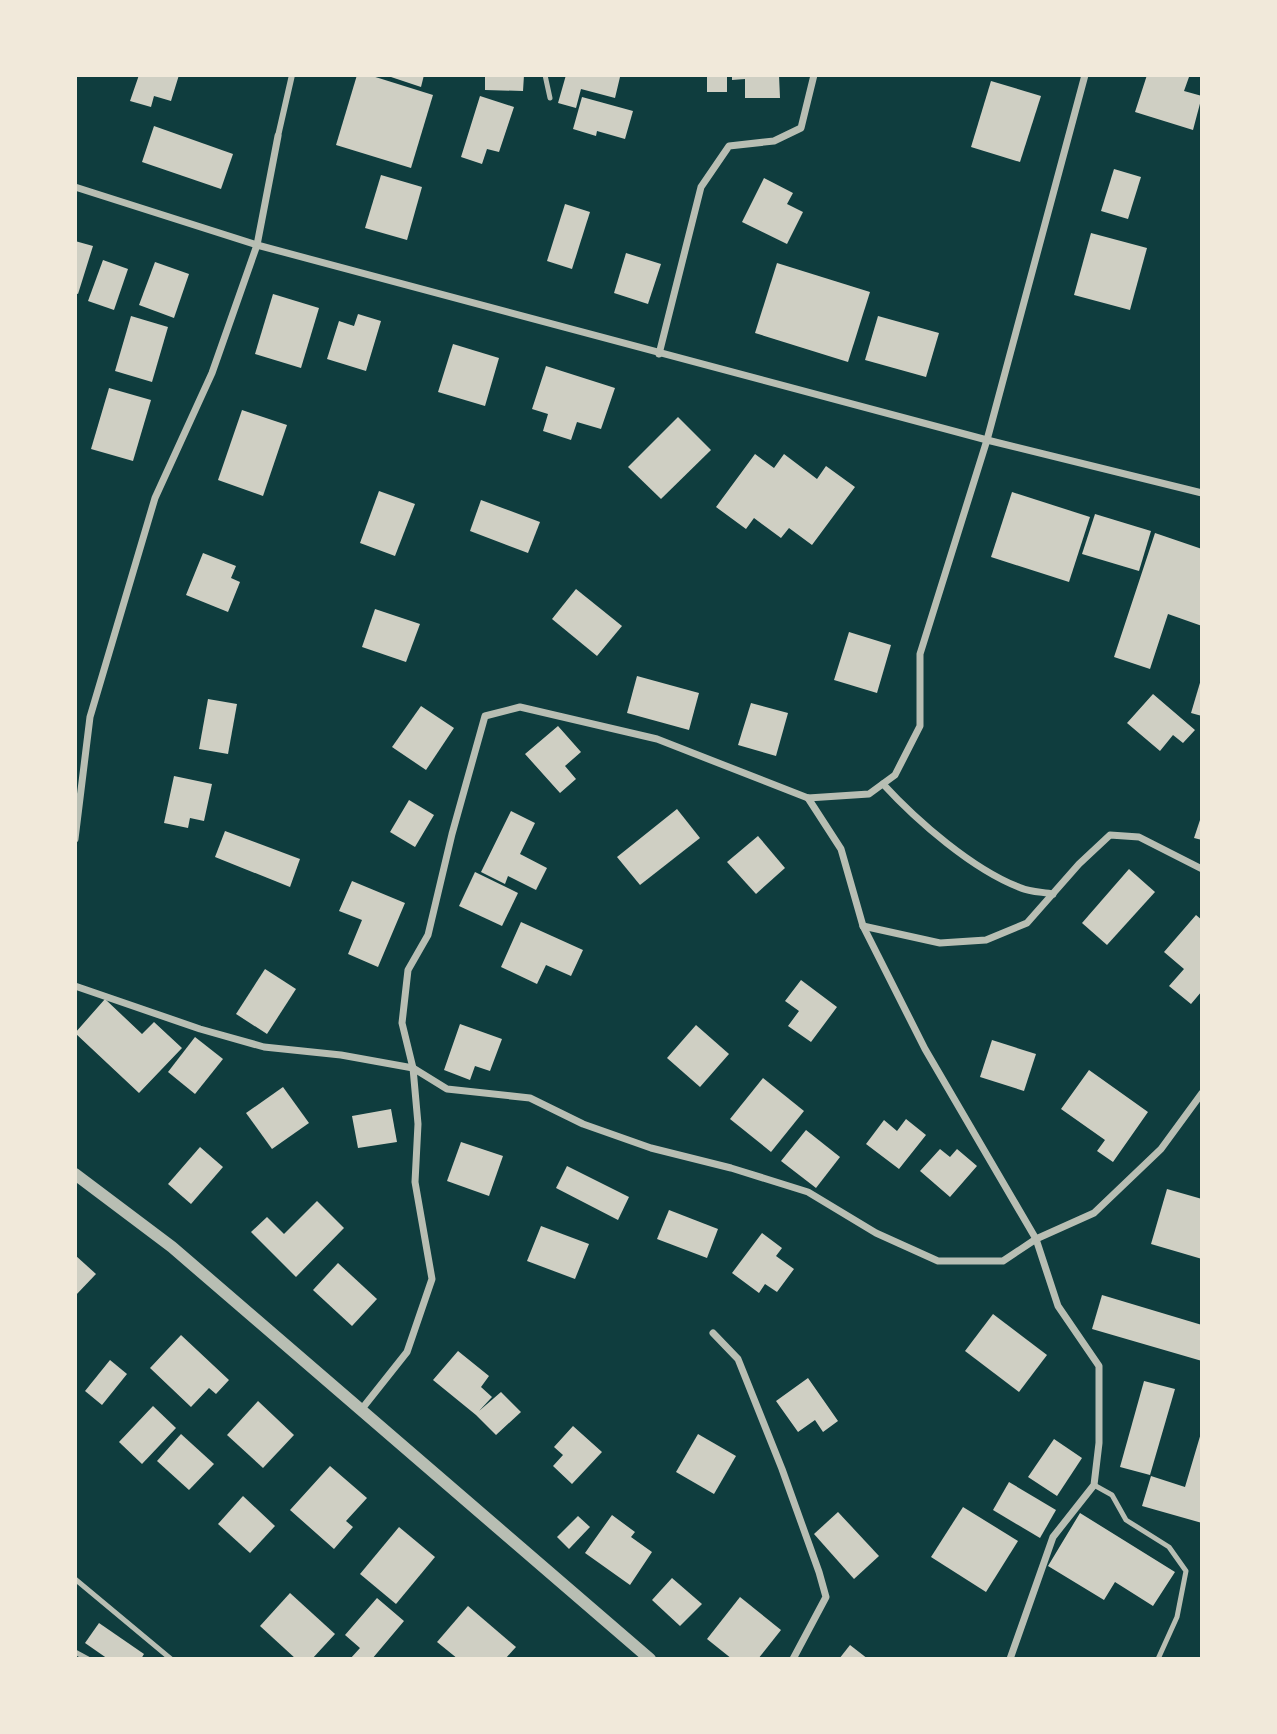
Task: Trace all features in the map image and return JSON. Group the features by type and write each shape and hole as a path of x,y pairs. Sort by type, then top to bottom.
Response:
{"street":[{"path":"75,839 90,717 155,498 212,373 257,245 292,75"},
{"path":"659,354 701,187 729,146 774,141 801,128 814,75"},
{"path":"360,1410 407,1352 432,1279 415,1182 418,1124 413,1068 402,1023 408,970 428,935 452,834 485,716 520,707 657,739 808,798 869,794 895,775 920,726 920,654 987,440 1085,75"},
{"path":"75,187 257,245 659,354 1202,493"},
{"path":"883,784 913,817 987,869 1022,889 1053,894"},
{"path":"808,798 841,849 863,926 925,1049 1036,1239 1058,1306 1099,1366 1099,1443 1094,1485 1053,1537 1010,1659"},
{"path":"863,926 940,943 986,940 1027,923 1110,835 1139,837 1202,869"},
{"path":"75,986 200,1029 264,1047 341,1055 413,1068 447,1089 530,1098 583,1124 651,1148 731,1168 808,1192 876,1233 938,1261 1003,1261 1036,1239 1094,1213 1160,1149 1202,1093"},
{"path":"75,1174 172,1247 647,1658"},
{"path":"713,1333 738,1359 786,1482 826,1597 793,1659"}],"lane":[{"path":"545,75 550,98"},
{"path":"1094,1485 1112,1495 1126,1520 1170,1547 1186,1571 1177,1617 1158,1659"},
{"path":"75,1579 171,1659"},
{"path":"75,1651 88,1659"}],"building":[{"path":"139,75 179,75 171,101 154,96 151,107 130,101"},
{"path":"357,75 369,75 433,95 411,168 336,145"},
{"path":"385,75 424,75 421,87"},
{"path":"485,75 524,75 523,91 485,90"},
{"path":"566,75 620,77 615,98 581,89 576,108 558,103"},
{"path":"707,75 727,75 727,92 707,92"},
{"path":"732,75 779,75 780,98 745,98 745,79 732,80"},
{"path":"1147,75 1189,77 1184,91 1202,96 1193,130 1135,112"},
{"path":"991,81 1041,96 1020,162 971,147"},
{"path":"480,96 514,107 499,152 487,149 482,164 461,157"},
{"path":"582,97 633,111 625,139 597,131 596,136 573,129"},
{"path":"154,126 233,154 221,189 142,162"},
{"path":"1114,169 1141,177 1128,219 1101,211"},
{"path":"381,175 422,187 407,240 365,228"},
{"path":"764,178 793,193 787,204 803,212 787,244 742,222"},
{"path":"565,204 590,212 572,269 547,261"},
{"path":"1091,233 1147,248 1130,310 1074,295"},
{"path":"75,241 93,246 78,294 75,293"},
{"path":"626,253 661,264 648,304 614,293"},
{"path":"103,260 128,269 114,310 88,301"},
{"path":"155,262 189,274 174,318 139,305"},
{"path":"777,263 870,292 848,362 755,333"},
{"path":"273,294 319,308 301,368 255,354"},
{"path":"358,314 381,321 366,371 327,359 339,321 354,326"},
{"path":"131,316 168,327 152,382 115,371"},
{"path":"878,316 939,333 926,377 865,360"},
{"path":"453,344 499,358 485,406 438,392"},
{"path":"546,366 615,388 601,429 577,422 571,440 543,431 548,414 532,409"},
{"path":"109,388 151,400 133,461 91,449"},
{"path":"242,410 287,425 263,496 218,480"},
{"path":"678,417 711,450 661,499 628,467"},
{"path":"755,454 774,468 784,454 817,479 826,466 855,487 812,545 789,528 781,538 754,518 746,529 716,507"},
{"path":"379,491 415,504 395,556 360,543"},
{"path":"1012,492 1090,517 1069,582 991,557"},
{"path":"481,500 540,522 528,553 470,531"},
{"path":"1095,514 1151,531 1139,571 1082,554"},
{"path":"1155,533 1202,549 1202,626 1168,614 1150,669 1114,657"},
{"path":"203,553 236,566 231,578 240,582 228,612 186,595"},
{"path":"576,589 622,626 597,656 552,619"},
{"path":"375,609 420,624 406,662 362,647"},
{"path":"849,632 891,645 877,693 834,680"},
{"path":"637,676 699,693 689,730 627,713"},
{"path":"1202,676 1202,716 1191,713"},
{"path":"1153,694 1195,730 1183,743 1173,735 1160,751 1127,723"},
{"path":"208,699 237,704 228,754 199,749"},
{"path":"751,703 788,713 776,756 738,745"},
{"path":"421,706 454,728 426,770 392,747"},
{"path":"558,726 581,752 565,766 576,779 560,793 525,754"},
{"path":"174,776 212,784 204,821 190,818 188,828 164,823"},
{"path":"409,800 434,815 415,847 390,832"},
{"path":"677,809 700,838 640,885 617,857"},
{"path":"511,811 535,823 520,854 547,868 536,890 508,876 505,884 481,872"},
{"path":"1202,814 1202,840 1194,838"},
{"path":"225,831 300,859 290,887 215,857"},
{"path":"758,836 785,868 756,894 727,862"},
{"path":"1129,869 1155,892 1107,945 1082,923"},
{"path":"475,872 518,893 502,926 459,906"},
{"path":"352,881 405,903 378,967 348,954 362,920 339,911"},
{"path":"1196,915 1202,920 1202,991 1191,1004 1169,986 1184,969 1164,952"},
{"path":"521,922 583,950 571,976 546,965 537,984 501,967"},
{"path":"265,969 296,989 267,1034 236,1014"},
{"path":"801,980 837,1007 811,1042 788,1026 799,1011 785,1001"},
{"path":"105,999 142,1034 154,1022 182,1048 139,1093 75,1033"},
{"path":"460,1024 502,1039 490,1071 475,1066 470,1080 444,1070"},
{"path":"696,1025 729,1054 700,1087 667,1058"},
{"path":"195,1037 223,1059 195,1094 168,1072"},
{"path":"992,1040 1036,1054 1024,1091 980,1077"},
{"path":"1089,1070 1148,1112 1113,1162 1097,1151 1105,1140 1061,1109"},
{"path":"763,1078 804,1111 771,1152 730,1119"},
{"path":"283,1087 309,1123 272,1149 246,1113"},
{"path":"391,1109 397,1142 358,1148 352,1116"},
{"path":"906,1119 926,1135 899,1169 866,1144 884,1120 897,1131"},
{"path":"806,1130 840,1157 816,1188 781,1161"},
{"path":"461,1142 503,1156 489,1196 447,1181"},
{"path":"200,1147 223,1167 191,1204 168,1184"},
{"path":"940,1149 950,1157 957,1149 977,1166 950,1197 920,1171"},
{"path":"567,1166 629,1197 618,1220 556,1188"},
{"path":"1167,1189 1202,1199 1202,1259 1151,1244"},
{"path":"317,1201 344,1228 296,1277 251,1232 267,1217 284,1234"},
{"path":"669,1210 718,1229 707,1258 657,1239"},
{"path":"541,1226 589,1244 575,1279 527,1261"},
{"path":"762,1233 782,1248 776,1256 794,1269 777,1292 765,1284 759,1293 732,1273"},
{"path":"75,1255 96,1274 75,1296"},
{"path":"338,1263 377,1299 352,1326 313,1290"},
{"path":"1102,1295 1202,1325 1202,1361 1092,1329"},
{"path":"993,1314 1047,1355 1019,1392 965,1351"},
{"path":"181,1335 229,1380 216,1394 209,1388 191,1407 150,1368"},
{"path":"458,1351 489,1376 481,1387 492,1397 479,1411 501,1392 521,1412 496,1435 433,1380"},
{"path":"110,1360 127,1374 102,1405 85,1391"},
{"path":"808,1378 838,1421 823,1432 815,1420 798,1432 776,1401"},
{"path":"1144,1381 1175,1389 1150,1475 1120,1467"},
{"path":"258,1401 294,1435 263,1468 227,1435"},
{"path":"153,1406 176,1428 142,1464 119,1442"},
{"path":"573,1426 602,1452 572,1484 553,1466 563,1455 554,1447"},
{"path":"1201,1433 1202,1523 1142,1506 1151,1476 1185,1487"},
{"path":"181,1434 214,1464 189,1490 157,1461"},
{"path":"698,1434 736,1456 714,1494 676,1472"},
{"path":"1054,1439 1082,1458 1057,1496 1028,1477"},
{"path":"330,1466 367,1498 346,1521 353,1527 334,1549 290,1510"},
{"path":"1009,1482 1056,1510 1040,1538 993,1510"},
{"path":"243,1496 275,1526 250,1553 218,1524"},
{"path":"963,1507 1018,1541 986,1592 931,1557"},
{"path":"838,1512 879,1556 854,1579 814,1534"},
{"path":"1080,1513 1175,1572 1153,1606 1115,1582 1104,1600 1048,1566"},
{"path":"612,1515 635,1532 631,1537 652,1552 630,1585 585,1553"},
{"path":"578,1516 590,1527 569,1549 557,1537"},
{"path":"399,1527 435,1557 396,1604 360,1574"},
{"path":"672,1578 702,1604 680,1626 652,1600"},
{"path":"290,1593 335,1634 312,1659 296,1659 260,1626"},
{"path":"740,1597 781,1630 758,1659 732,1659 707,1639"},
{"path":"377,1598 404,1621 372,1659 350,1659 360,1648 345,1635"},
{"path":"468,1606 516,1647 505,1659 458,1659 437,1642"},
{"path":"99,1623 144,1654 141,1659 108,1659 85,1643"},
{"path":"850,1645 868,1659 839,1659"}]}
